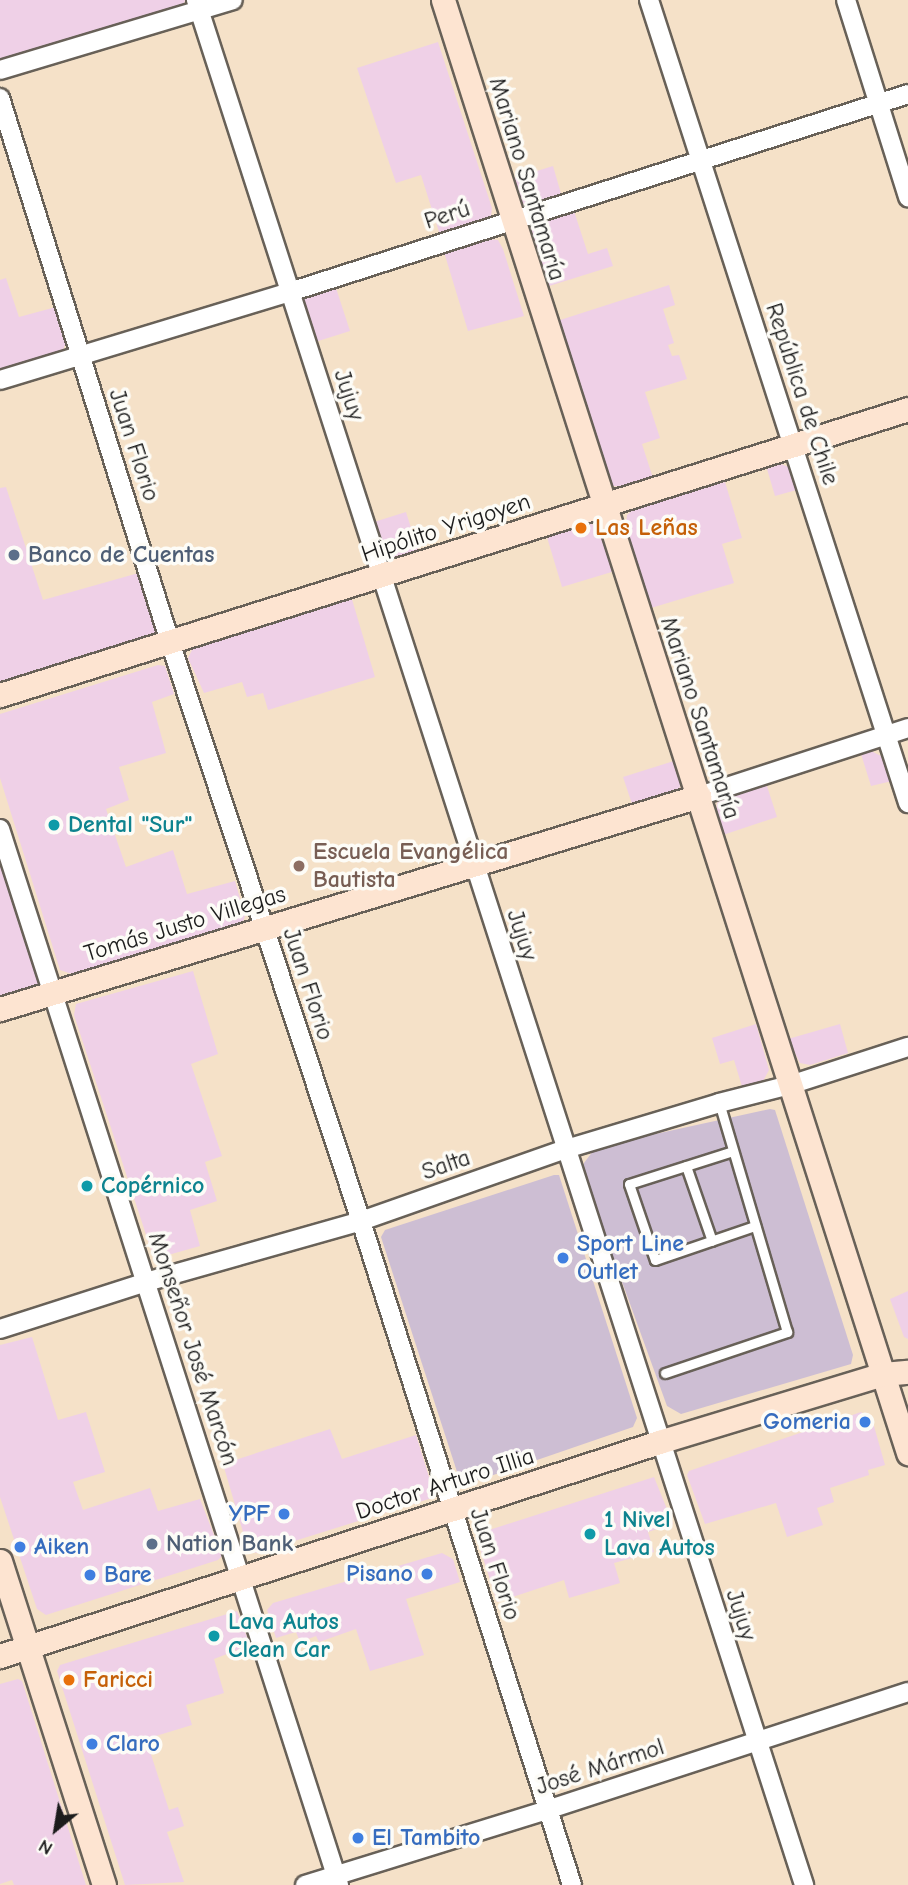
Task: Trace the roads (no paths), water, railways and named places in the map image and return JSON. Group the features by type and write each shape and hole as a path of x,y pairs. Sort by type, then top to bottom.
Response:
{"street":[{"path":"0,70 198,5 233,0"},
{"name":"Mariano Santamaría","path":"443,0 908,1453"},
{"name":"República de Chile","path":"649,0 699,162 908,803"},
{"path":"846,0 908,197"},
{"name":"Jujuy","path":"198,5 383,576 472,863 804,1885"},
{"name":"Perú","path":"0,380 290,292 908,94"},
{"name":"Juan Florio","path":"0,98 170,642 361,1221 572,1885"},
{"name":"Hipólito Yrigoyen","path":"0,695 908,408"},
{"name":"Tomás Justo Villegas","path":"0,1009 699,796 908,728"},
{"name":"Monseñor José Marcón","path":"0,829 338,1880"},
{"name":"Salta","path":"0,1329 146,1282 361,1221 566,1149 719,1103 790,1085 908,1047"},
{"name":"Doctor Arturo Illia","path":"0,1656 659,1442 883,1374 908,1372"},
{"path":"0,1561 104,1885"},
{"name":"José Mármol","path":"305,1885 338,1880 908,1692"}],"lane":[{"path":"665,1373 786,1332 719,1103"},
{"path":"733,1151 629,1184 654,1260 755,1226"},
{"path":"686,1166 712,1241"}],"place":[{"name":"Las Leñas","path":"581,528"},
{"name":"Banco de Cuentas","path":"14,555"},
{"name":"Dental \"Sur\"","path":"54,825"},
{"name":"Escuela Evangélica Bautista","path":"299,866"},
{"name":"Copérnico","path":"87,1186"},
{"name":"Sport Line Outlet","path":"563,1258"},
{"name":"Gomeria","path":"865,1422"},
{"name":"YPF","path":"284,1514"},
{"name":"1 Nivel Lava Autos","path":"590,1534"},
{"name":"Nation Bank","path":"152,1544"},
{"name":"Aiken","path":"20,1547"},
{"name":"Pisano","path":"427,1574"},
{"name":"Bare","path":"90,1575"},
{"name":"Lava Autos Clean Car","path":"214,1636"},
{"name":"Faricci","path":"69,1680"},
{"name":"Claro","path":"92,1744"},
{"name":"El Tambito","path":"358,1838"}]}
